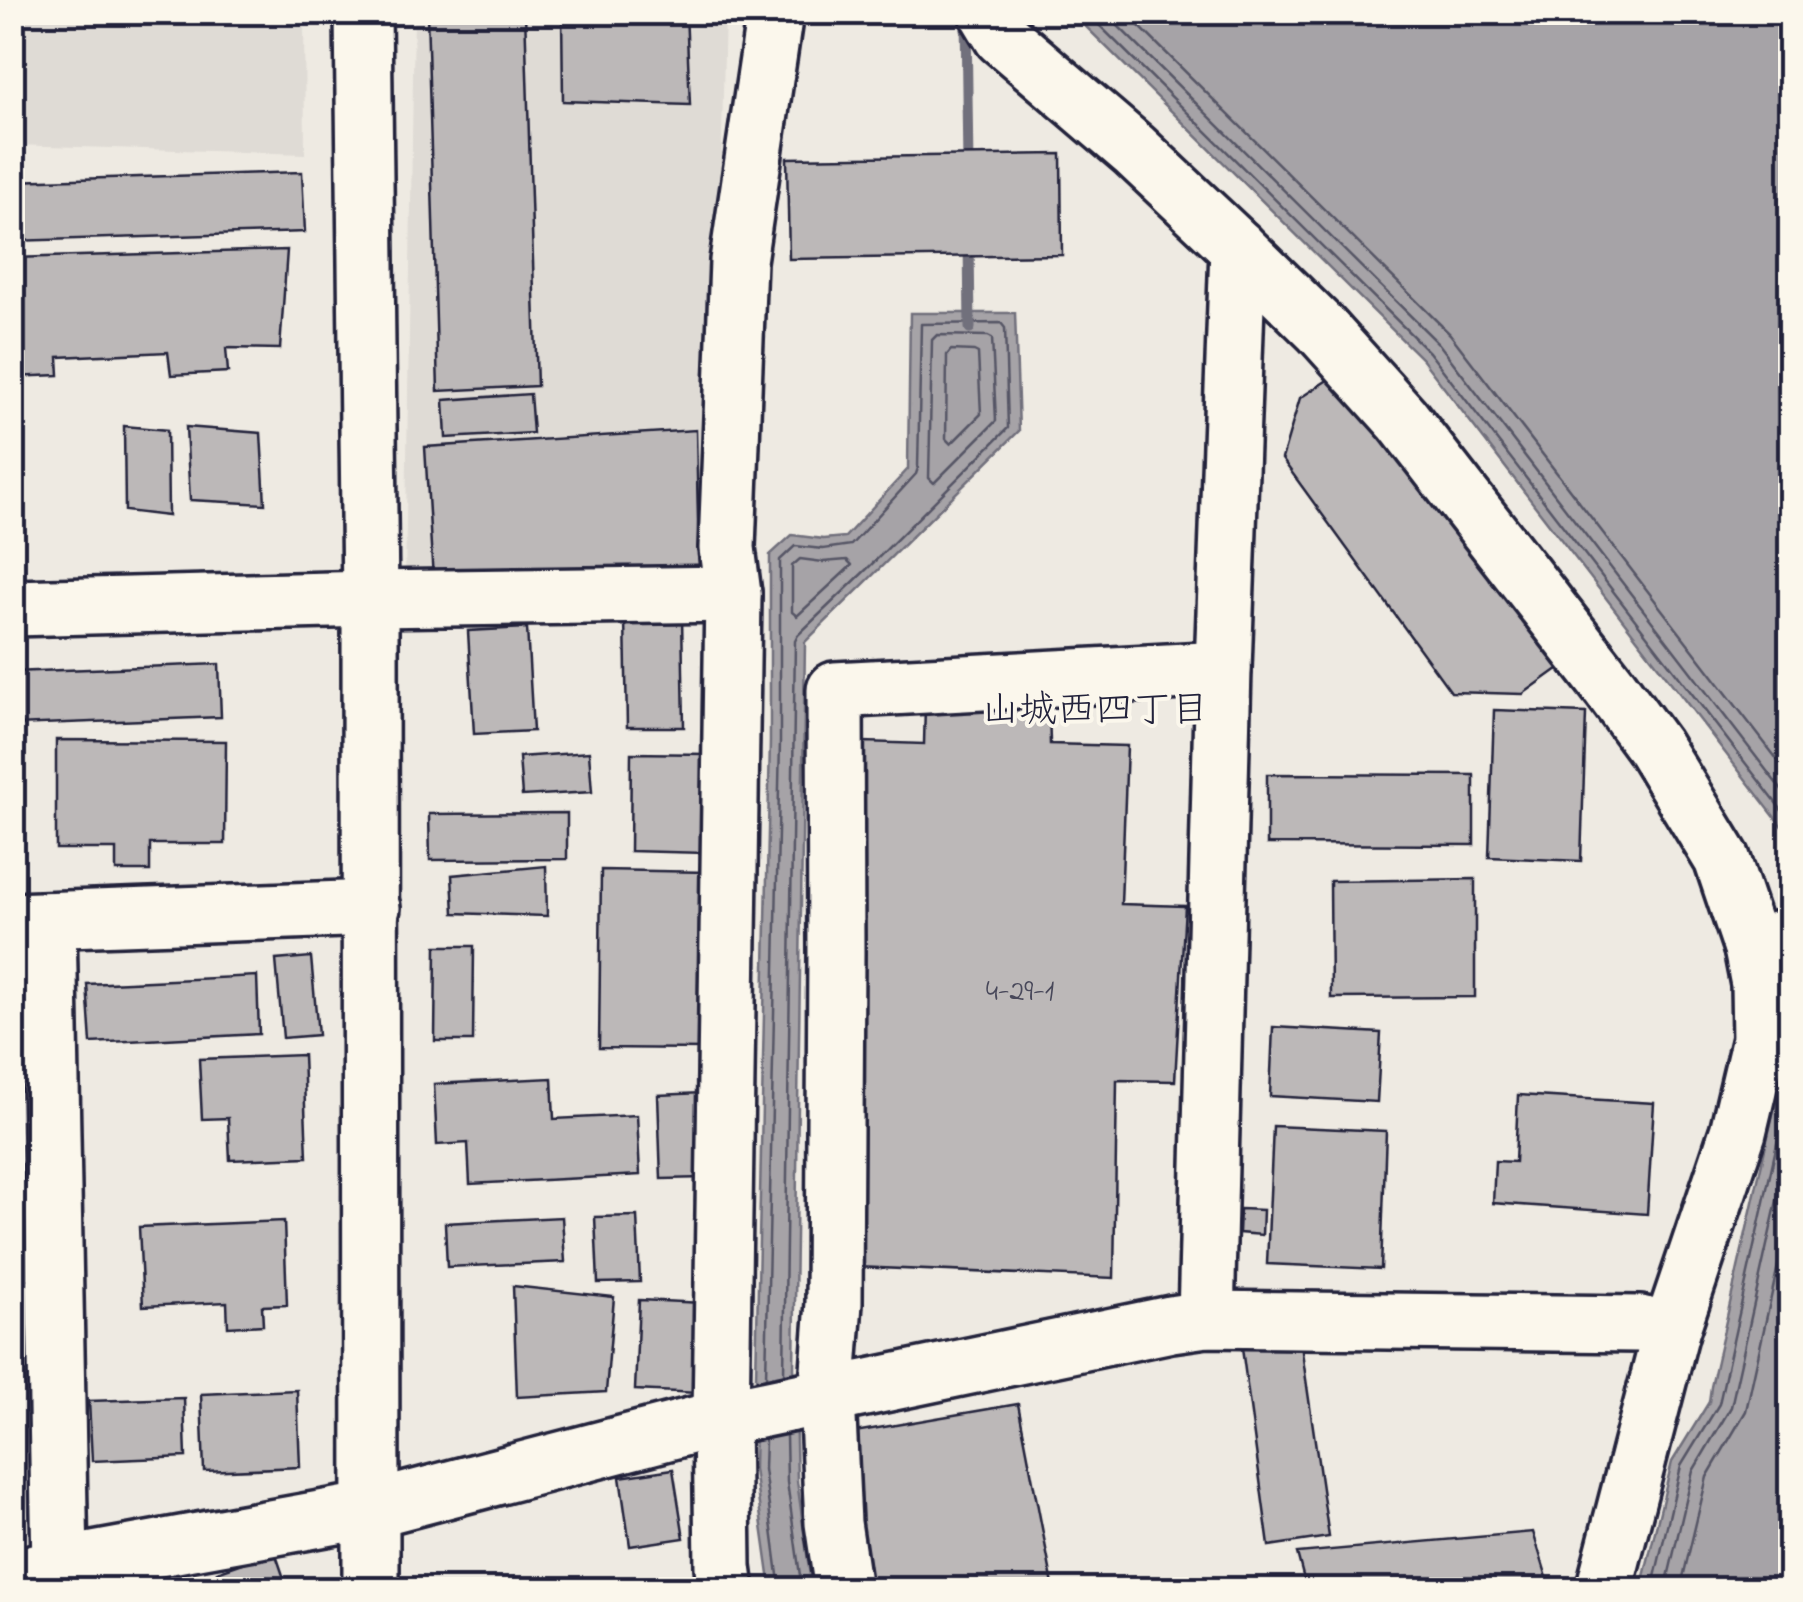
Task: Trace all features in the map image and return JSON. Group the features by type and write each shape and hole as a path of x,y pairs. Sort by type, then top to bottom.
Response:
{"street":[{"path":"362,12 372,908 371,1590"},
{"path":"726,1590 721,1418 734,594 727,548 738,261 775,12"},
{"path":"988,12 1002,37 1134,150 1234,244 1321,329 1402,419 1654,747 1771,942 1758,984 1760,1039 1738,1132 1671,1330 1604,1590"},
{"path":"1206,1318 1234,244"},
{"path":"12,608 734,594"},
{"path":"842,1590 827,1397 834,1283 835,690 1223,670"},
{"path":"372,908 30,920 45,1578 370,1510 721,1418 1206,1318 1640,1324 1671,1330"}],"shaded area":[{"path":"13,12 304,13 305,154 13,145"},
{"path":"414,13 725,13 711,581 405,586"}],"water":[{"path":"1072,13 1790,13 1790,837 1422,359"},
{"path":"910,313 1015,313 1019,431 805,642 794,1368 797,1481 812,1590 771,1589 754,1469 770,741 770,555 792,535 845,537 908,469"},
{"path":"1790,1039 1790,1589 1641,1589 1672,1462 1709,1402"}],"building":[{"path":"427,12 525,12 537,386 438,391"},
{"path":"562,12 686,12 690,105 563,101"},
{"path":"1061,154 1062,255 789,259 787,158"},
{"path":"302,172 305,232 12,241 12,181"},
{"path":"287,250 280,349 226,348 228,372 171,375 168,352 58,357 59,375 12,377 12,258"},
{"path":"1343,370 1562,666 1523,694 1451,692 1282,459 1300,398"},
{"path":"530,394 533,433 446,438 444,400"},
{"path":"124,426 167,430 168,516 125,511"},
{"path":"186,427 261,433 265,504 190,500"},
{"path":"696,430 699,565 433,579 425,447"},
{"path":"682,616 684,727 627,727 625,617"},
{"path":"527,628 533,731 474,734 468,631"},
{"path":"219,664 221,717 15,725 12,672"},
{"path":"1049,704 1050,744 1127,746 1121,904 1185,906 1175,1081 1117,1080 1114,1278 856,1267 864,742 924,744 925,705"},
{"path":"1494,710 1586,713 1581,861 1489,857"},
{"path":"56,740 226,741 225,844 150,844 150,871 116,871 116,849 56,849"},
{"path":"589,752 592,792 522,796 519,757"},
{"path":"631,753 707,754 705,853 630,851"},
{"path":"1267,774 1474,775 1474,845 1267,844"},
{"path":"567,813 567,859 430,860 429,814"},
{"path":"546,866 547,916 454,913 452,875"},
{"path":"601,870 709,872 707,1049 599,1048"},
{"path":"1475,879 1475,997 1331,998 1330,881"},
{"path":"436,946 474,946 473,1041 435,1041"},
{"path":"311,957 318,1035 283,1038 276,960"},
{"path":"257,976 259,1034 91,1043 87,984"},
{"path":"1273,1027 1381,1033 1377,1102 1270,1096"},
{"path":"303,1055 307,1157 230,1160 228,1118 202,1119 199,1059"},
{"path":"552,1078 554,1119 637,1115 640,1175 470,1184 468,1143 437,1145 434,1084"},
{"path":"703,1093 705,1178 661,1179 658,1095"},
{"path":"1518,1095 1654,1103 1647,1214 1493,1203 1495,1161 1515,1162"},
{"path":"1273,1126 1386,1131 1381,1269 1267,1264"},
{"path":"1240,1209 1263,1210 1262,1235 1239,1233"},
{"path":"637,1216 640,1282 598,1283 595,1217"},
{"path":"562,1217 565,1262 447,1267 445,1223"},
{"path":"284,1221 287,1305 262,1306 263,1325 228,1327 227,1302 143,1306 139,1227"},
{"path":"513,1286 614,1297 606,1392 517,1397"},
{"path":"639,1300 703,1303 699,1393 635,1390"},
{"path":"1299,1331 1329,1537 1269,1546 1241,1341"},
{"path":"297,1390 300,1467 204,1471 201,1394"},
{"path":"184,1398 186,1457 92,1461 89,1401"},
{"path":"1018,1404 1054,1590 868,1590 849,1433"},
{"path":"673,1469 684,1538 630,1546 620,1477"},
{"path":"1533,1532 1549,1584 1539,1590 1298,1590 1306,1587 1297,1553"},
{"path":"275,1552 288,1590 223,1590 217,1572"}],"waterway":[{"path":"966,16 968,168"},
{"path":"969,241 970,328"}],"district":[{"name":"山城西四丁目","path":"1095,712"}]}
